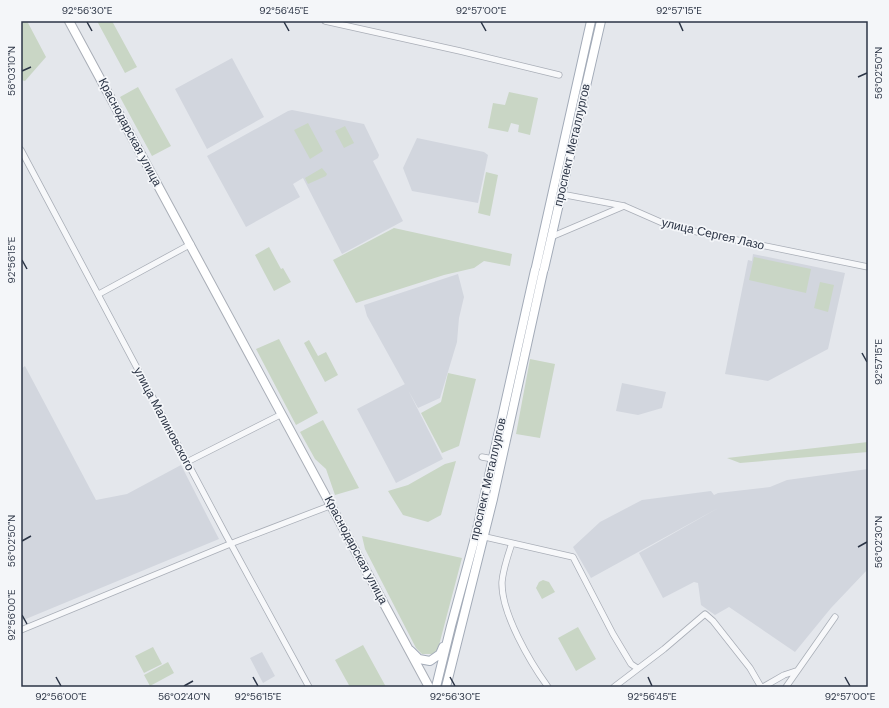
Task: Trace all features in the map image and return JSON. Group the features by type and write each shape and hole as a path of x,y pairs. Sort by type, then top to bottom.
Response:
{"main road":[{"name":"Краснодарская улица","path":"69,21 411,651 429,687"},
{"name":"проспект Металлургов","path":"446,687 485,536 539,270 551,237 557,194 591,21"},
{"name":"проспект Металлургов","path":"436,687 476,534 557,194 601,21"},
{"path":"411,651 423,661 435,659 440,654 451,626"}],"street":[{"path":"325,21 559,75"},
{"name":"улица Малиновского","path":"21,150 45,197 50,202 99,294 230,544 309,687"},
{"name":"улица Сергея Лазо","path":"557,194 624,206 665,224 683,229 868,267"},
{"path":"551,237 624,206"},
{"path":"99,294 190,244"},
{"path":"187,462 282,414"},
{"path":"482,456 493,459"},
{"path":"21,630 230,544 332,505"},
{"path":"476,534 573,557 613,634 631,664 637,668"},
{"path":"512,543 502,583 506,606 512,624 548,687"},
{"path":"614,687 637,668 664,649 705,614 750,668 762,687 784,675 796,671"},
{"path":"786,687 834,618"}],"shaded area":[{"path":"232,58 264,117 207,149 175,89"},
{"path":"292,110 364,124 379,155 378,158 373,161 403,221 342,254 303,178 293,184 300,197 246,227 207,156"},
{"path":"417,138 484,152 488,155 478,203 412,191 403,168"},
{"path":"753,254 845,273 828,349 768,381 725,374 748,260 752,261"},
{"path":"458,274 464,297 459,318 457,342 440,398 418,408 367,316 364,305"},
{"path":"25,366 96,500 127,494 181,465 219,539 21,621 21,369"},
{"path":"622,383 666,392 662,408 638,415 616,411"},
{"path":"405,384 443,459 396,483 357,409"},
{"path":"868,469 868,569 831,608 795,652 729,607 715,615 701,605 698,583 694,582 663,598 639,553 720,507 591,578 573,547 600,522 642,500 711,491 714,495 718,493 770,487 787,480"},
{"path":"262,652 275,676 263,683 250,658"}],"green space":[{"path":"21,21 27,21 46,57 25,81 21,80"},
{"path":"97,21 112,21 137,67 125,73"},
{"path":"138,87 171,146 152,156 120,97"},
{"path":"509,92 538,98 530,135 518,132 519,125 511,123 508,132 488,128 493,103 505,105"},
{"path":"308,123 323,151 310,159 294,130"},
{"path":"345,126 354,143 344,148 335,131"},
{"path":"322,168 327,174 326,176 308,184 305,178"},
{"path":"486,172 498,175 490,216 478,213"},
{"path":"394,228 512,254 510,266 484,261 474,268 444,275 356,303 333,260"},
{"path":"269,247 281,269 283,268 291,282 274,291 255,255"},
{"path":"754,257 811,269 806,293 749,280"},
{"path":"820,282 834,285 828,312 814,308"},
{"path":"279,339 318,413 296,425 256,349"},
{"path":"309,340 318,356 326,352 338,375 325,382 304,343"},
{"path":"530,359 555,364 540,438 516,434"},
{"path":"448,373 476,379 459,446 442,453 421,413 441,402"},
{"path":"323,420 359,488 335,495 326,469 315,459 300,432"},
{"path":"868,442 868,452 740,463 727,458"},
{"path":"456,461 441,515 428,522 403,515 388,491 408,485 445,464"},
{"path":"362,536 462,558 438,649 433,654 422,654 416,648 365,549"},
{"path":"543,580 549,582 555,592 542,599 536,588 539,582"},
{"path":"578,627 596,659 576,671 558,638"},
{"path":"363,645 386,687 350,687 335,660"},
{"path":"153,647 162,664 144,673 135,656"},
{"path":"168,662 174,673 150,686 144,675"}]}
